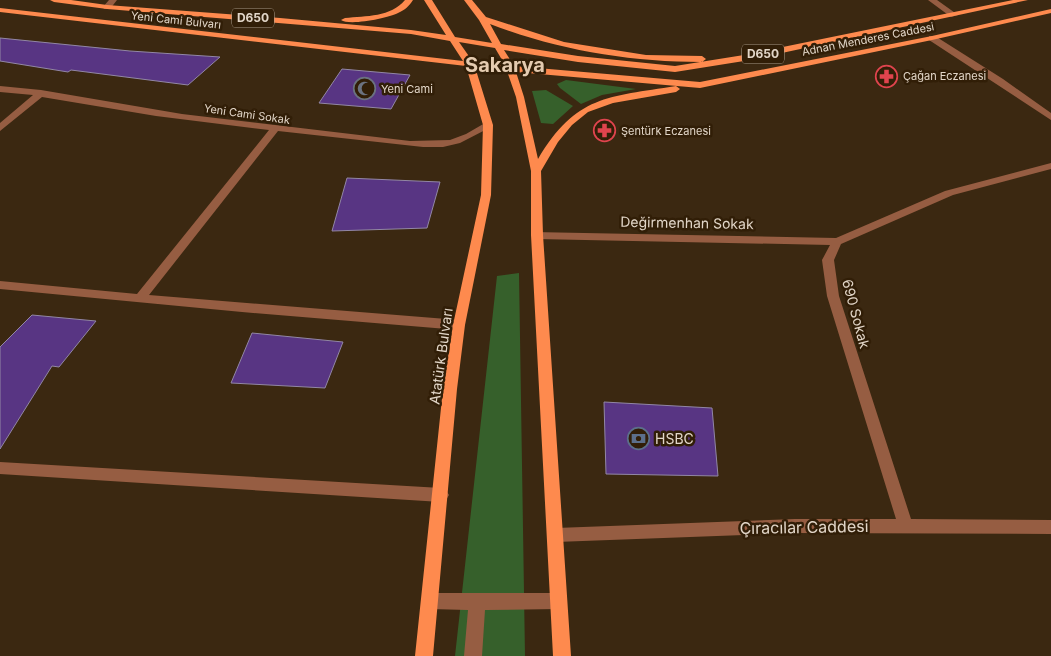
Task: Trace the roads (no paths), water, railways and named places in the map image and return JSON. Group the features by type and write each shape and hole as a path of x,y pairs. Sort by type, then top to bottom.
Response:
{"main road":[{"name":"Yeni Cami Bulvarı","path":"54,0 107,7 323,23 411,32 499,46"},
{"path":"323,23 384,15 406,6 410,0"},
{"name":"Atatürk Bulvarı","path":"424,656 450,390 459,326 486,195 488,125 470,64 435,14 428,0"},
{"path":"468,0 483,19 511,69 520,97 536,170 537,236 562,656"},
{"name":"Adnan Menderes Caddesi","path":"499,46 652,68 696,67 1024,0"},
{"name":"Yeni Cami Bulvarı","path":"0,10 511,69"},
{"name":"Adnan Menderes Caddesi","path":"511,69 648,82 700,84 932,38 1051,11"},
{"path":"483,19 547,42 589,50 694,59 744,58"},
{"path":"423,58 458,70 476,84"},
{"path":"536,170 553,142 575,117 586,110 613,101 700,84"}],"street":[{"path":"107,7 113,0"},
{"path":"932,0 954,15"},
{"path":"932,38 1000,81 1051,117"},
{"name":"Yeni Cami Sokak","path":"0,89 41,93 132,109 275,130 437,144 471,137 488,125"},
{"path":"0,128 41,93"},
{"path":"140,298 275,130"},
{"path":"837,242 949,194 1051,166"},
{"name":"Değirmenhan Sokak","path":"537,236 837,242"},
{"name":"690 Sokak","path":"837,242 828,260 833,296 906,526"},
{"path":"0,285 459,326"},
{"path":"0,468 441,495"},
{"name":"Çıracılar Caddesi","path":"556,535 795,526 1051,527"},
{"path":"430,601 559,601"},
{"path":"473,656 477,602"}],"place":[{"name":"Çağan Eczanesi","path":"887,76"},
{"name":"Yeni Cami","path":"365,89"},
{"name":"Şentürk Eczanesi","path":"605,131"},
{"name":"HSBC","path":"639,439"}],"district":[{"name":"Sakarya","path":"505,65"}]}
